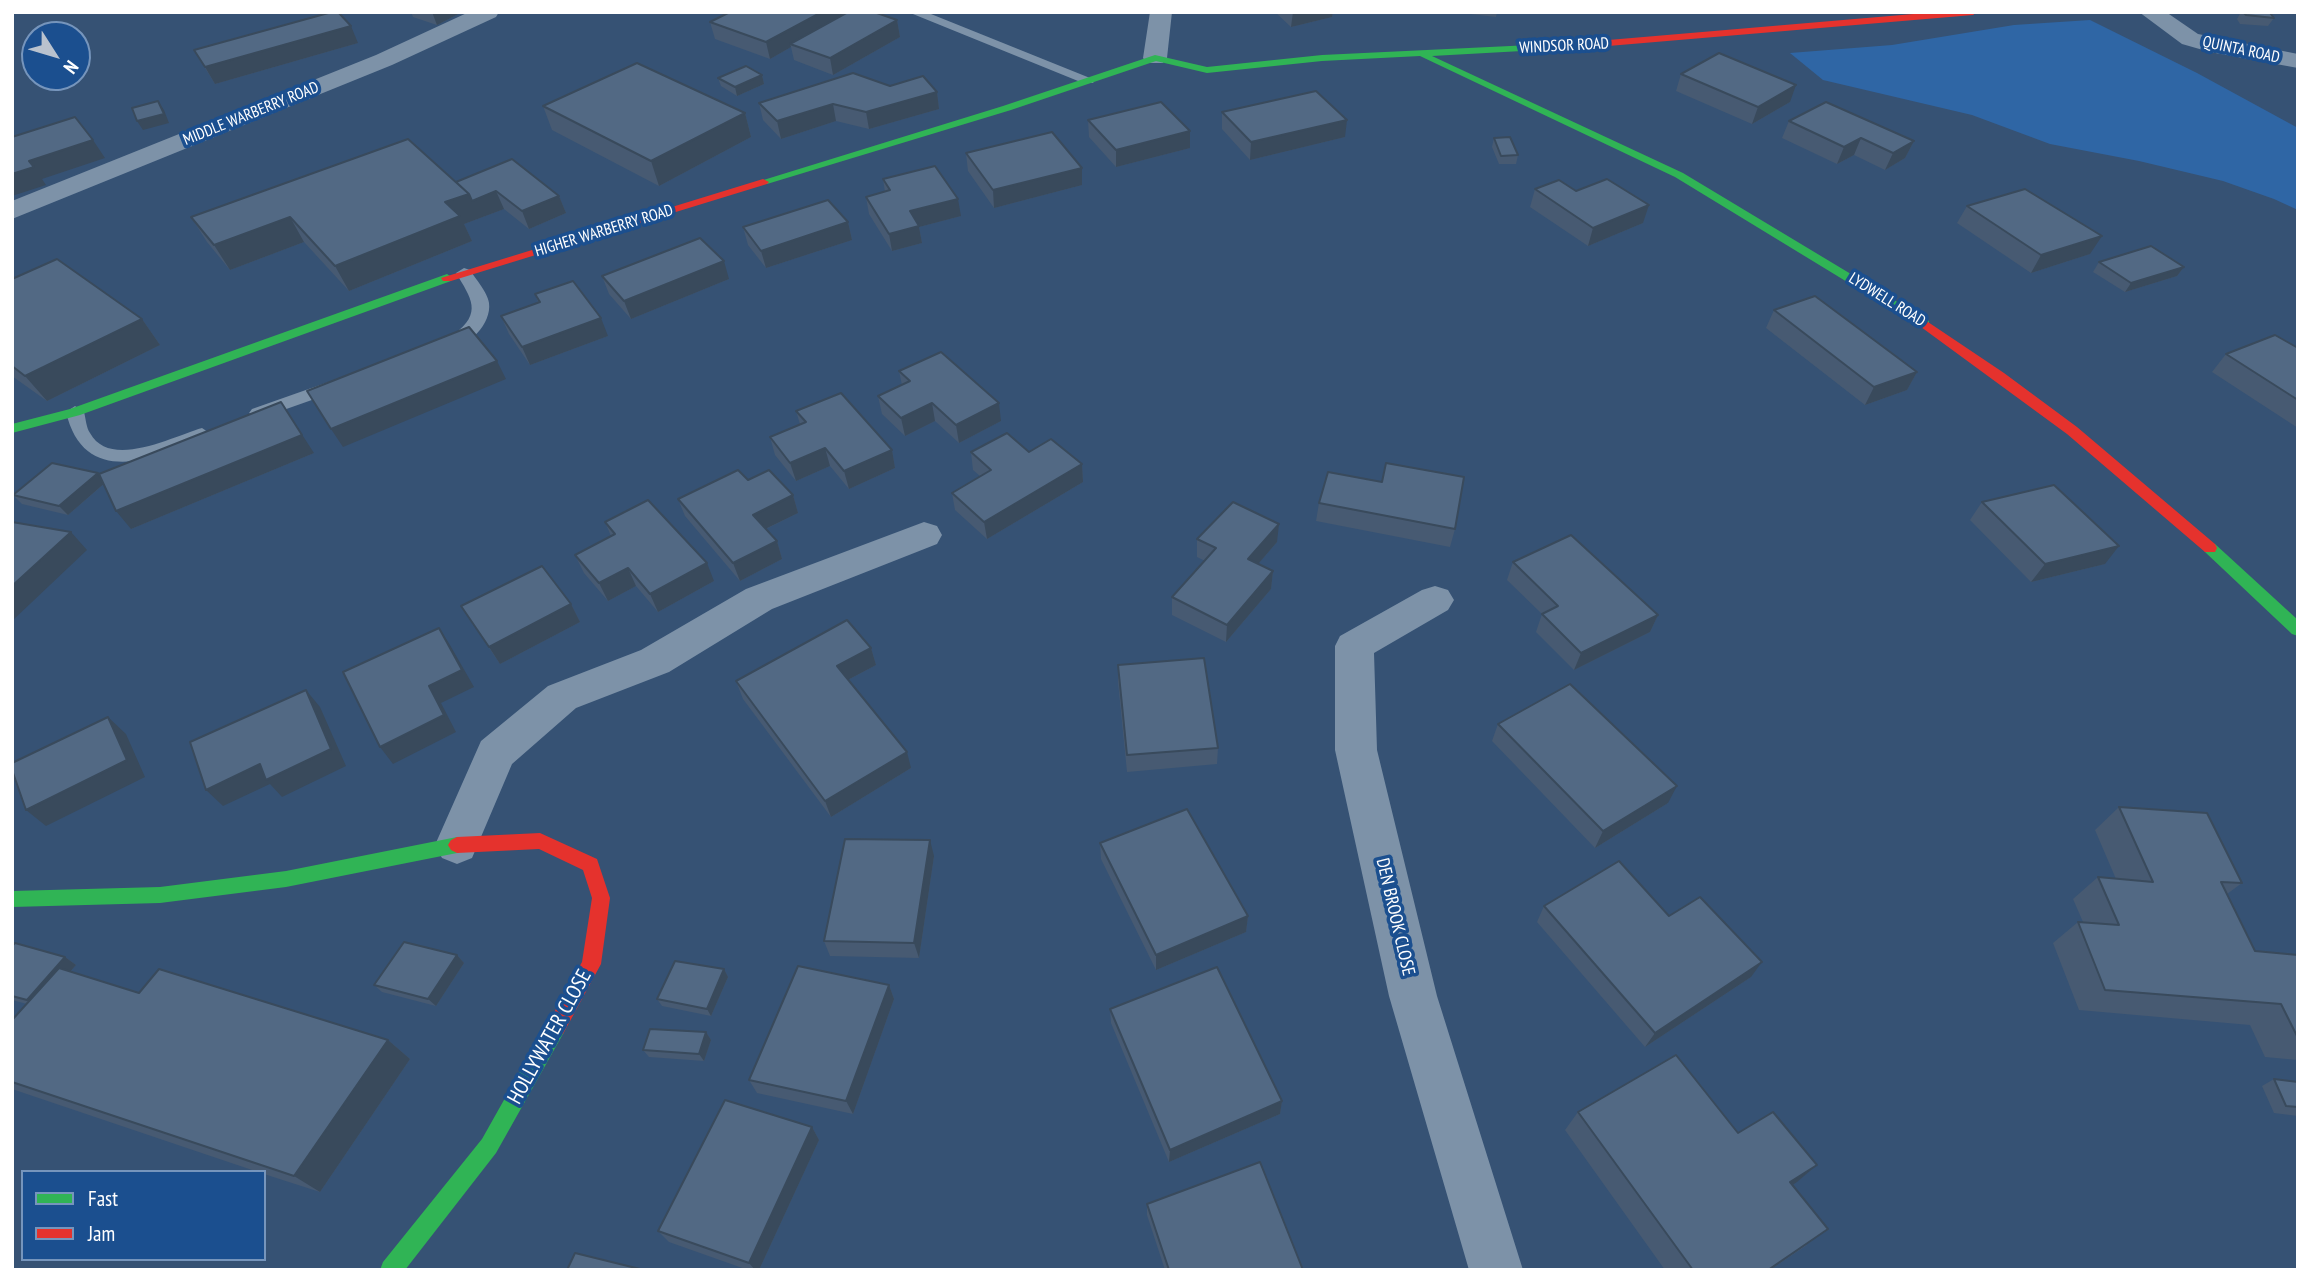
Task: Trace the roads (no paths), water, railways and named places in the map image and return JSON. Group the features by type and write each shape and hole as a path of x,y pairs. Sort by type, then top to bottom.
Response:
{"street":[{"name":"MIDDLE WARBERRY ROAD","path":"12,211 384,60 488,12"},
{"path":"1155,58 1161,12"},
{"name":"QUINTA ROAD","path":"2150,12 2190,39 2298,61"},
{"name":"WINDSOR ROAD","path":"1155,58 1207,70 1322,58 1610,44 1961,13"},
{"name":"LYDWELL ROAD","path":"1420,54 1679,175 1919,319 1999,373 2157,499 2298,630"},
{"name":"HIGHER WARBERRY ROAD","path":"12,429 75,412 464,273 982,116 1155,58"},
{"path":"457,845 496,753 562,697 655,661 759,599 924,535"},
{"name":"DEN BROOK CLOSE","path":"1435,600 1354,646 1356,750 1413,996 1496,1270"},
{"name":"HOLLYWATER CLOSE","path":"12,899 160,895 286,879 457,845 540,841 591,865 601,898 591,964 489,1146 391,1270"}],"lane":[{"path":"914,12 1088,80"},
{"path":"432,349 458,340 478,322 481,302 464,273"},
{"path":"240,420 355,378"},
{"path":"75,412 83,438 104,454 150,454 214,430"}]}
